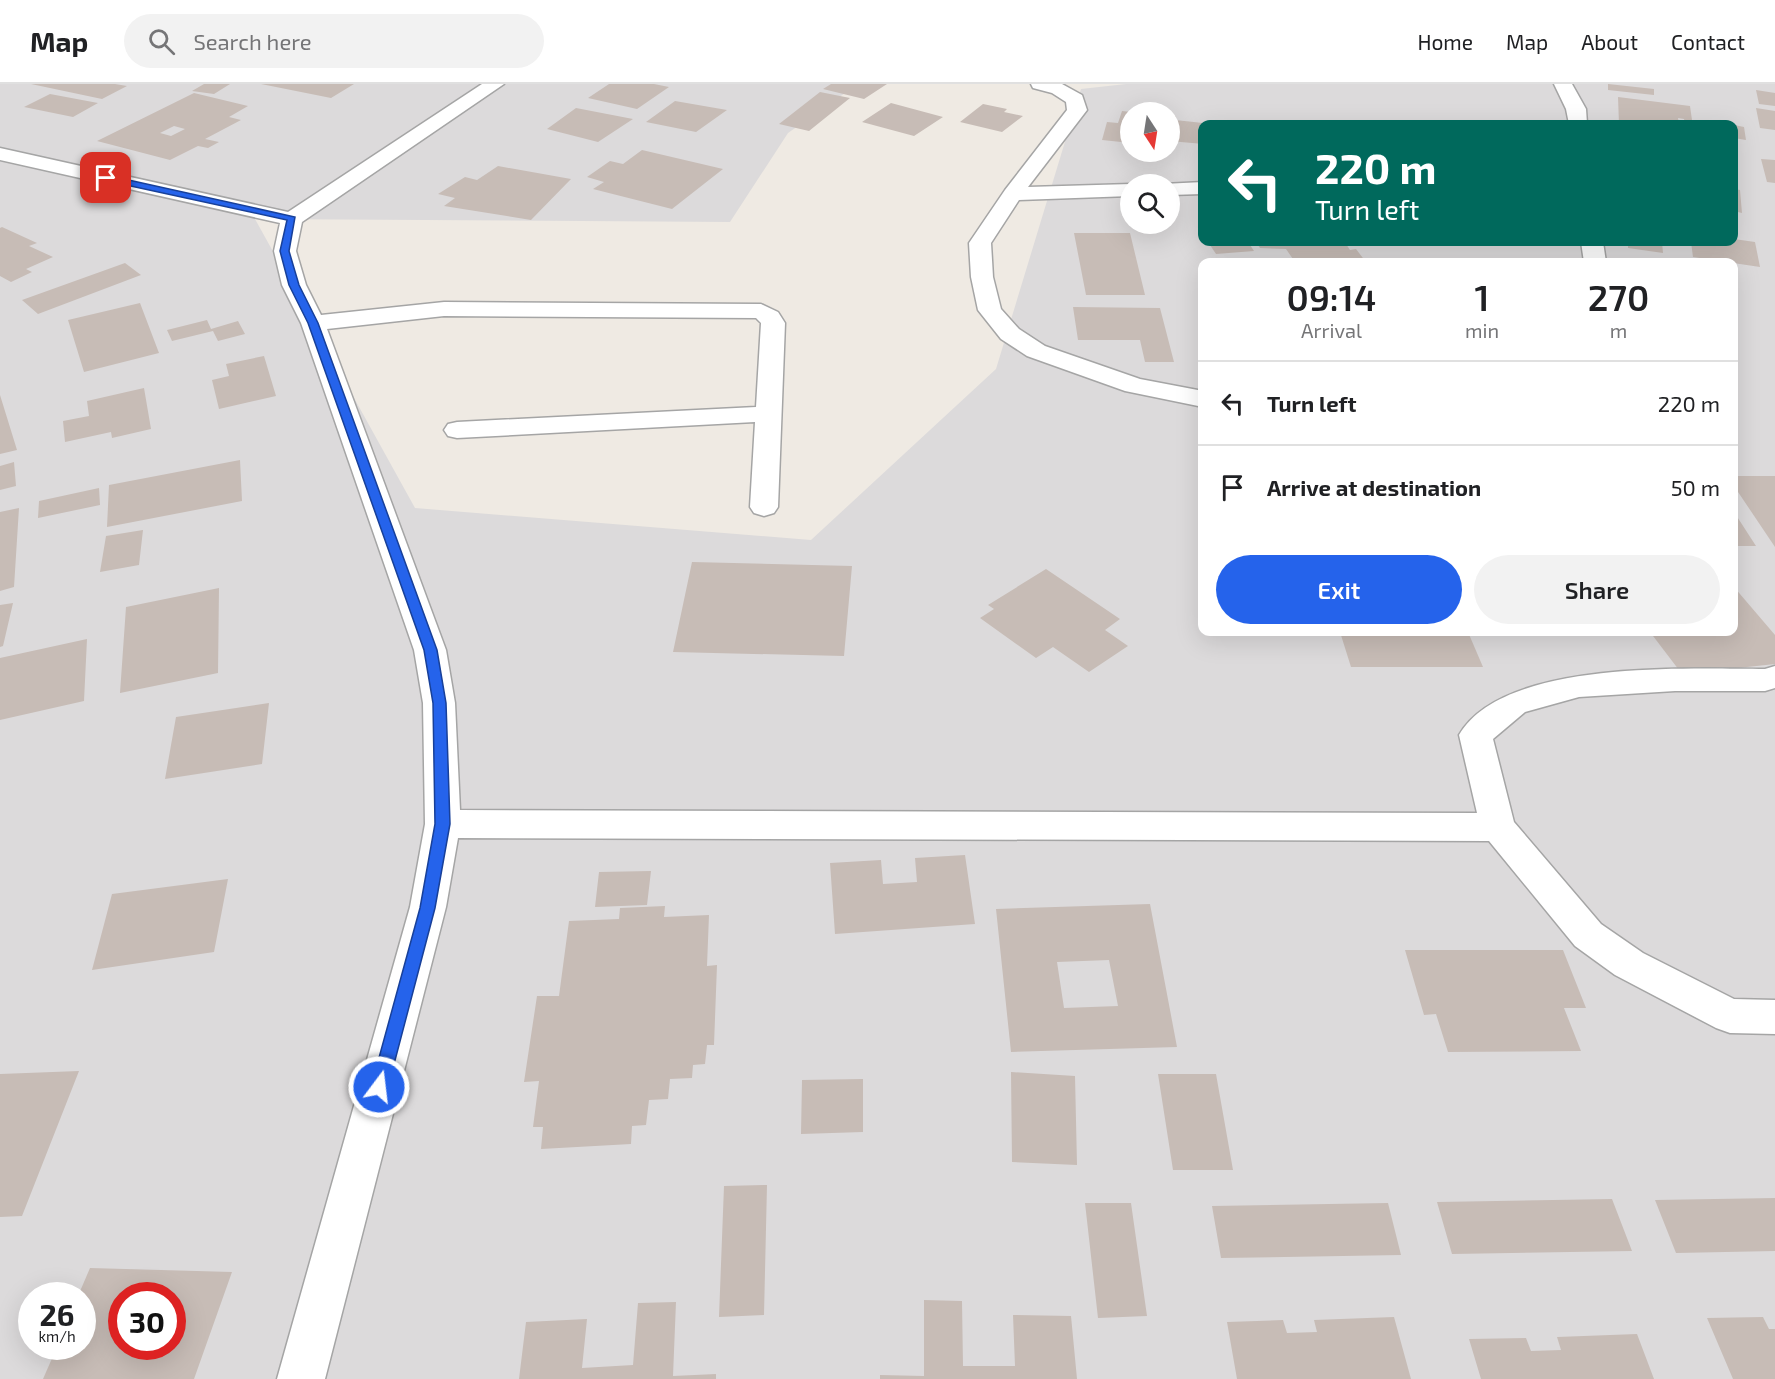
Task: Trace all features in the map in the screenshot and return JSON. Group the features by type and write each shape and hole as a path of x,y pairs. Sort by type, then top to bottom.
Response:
{"street":[{"path":"301,1379 428,908 443,824 439,703 430,650 313,323 294,285 285,251 292,219 495,84"},
{"path":"1040,84 1059,89 1075,99 1077,110 1012,194 980,243 982,277 990,310 1010,334 1036,351 1134,386 1198,398"},
{"path":"1563,84 1576,109 1577,120"},
{"path":"0,154 292,219"},
{"path":"1180,189 1198,188"},
{"path":"1012,194 1120,190"},
{"path":"313,323 444,309 762,311 770,317 773,323 765,507"},
{"path":"457,430 769,414"},
{"path":"1775,677 1765,680 1675,680 1579,686 1514,704 1476,735 1498,827 1588,935 1629,964 1730,1016 1775,1017"},
{"path":"443,824 1498,827"}],"shaded area":[{"path":"0,84 858,84 788,133 730,222 255,219 415,508 811,540 996,369 1081,89 1126,84 1775,84 1775,1379 0,1379"}],"building":[{"path":"31,84 115,84 127,86 102,99"},
{"path":"204,84 230,84 214,94 192,91"},
{"path":"261,84 354,84 331,98"},
{"path":"609,84 654,84 669,87 637,109 588,98"},
{"path":"831,84 887,84 864,99 823,89"},
{"path":"1608,84 1654,89 1654,95 1608,90"},
{"path":"1756,90 1775,93 1775,106 1759,104"},
{"path":"820,92 850,98 809,131 779,124"},
{"path":"194,93 248,106 229,117 241,120 205,139 219,142 208,148 198,146 170,160 97,141","holes":["174,126 185,129 171,136 160,133"]},
{"path":"50,94 98,103 73,117 24,107"},
{"path":"1618,97 1690,106 1692,120 1678,118 1678,120 1619,120"},
{"path":"675,101 727,110 696,132 646,122"},
{"path":"891,103 943,117 914,136 862,122"},
{"path":"983,104 1007,109 1004,112 1023,116 1002,132 960,122"},
{"path":"576,108 633,119 598,142 547,129"},
{"path":"1756,108 1775,111 1775,130 1760,128"},
{"path":"1120,117 1120,142 1102,140 1107,122 1118,123"},
{"path":"1180,121 1198,122 1198,144 1180,142"},
{"path":"1738,126 1744,127 1746,140 1738,139"},
{"path":"642,150 723,169 672,209 593,189 604,182 587,177 610,161 623,164"},
{"path":"1761,159 1775,160 1775,183 1767,182"},
{"path":"498,166 571,179 531,220 444,206 455,198 438,194 465,177 477,180"},
{"path":"1738,190 1740,190 1742,213 1738,212"},
{"path":"0,228 37,243 29,246 53,257 26,269 32,272 11,282 0,276"},
{"path":"1074,233 1130,234 1145,295 1086,295"},
{"path":"1738,240 1755,242 1760,267 1738,264 1738,258 1693,257 1692,246 1738,246"},
{"path":"1211,246 1251,246 1254,251 1216,254"},
{"path":"1259,246 1347,246 1350,250 1356,249 1363,258 1292,258 1286,249 1260,248"},
{"path":"1628,246 1662,246 1663,253 1628,248"},
{"path":"125,263 141,275 38,314 22,300"},
{"path":"140,303 159,353 84,372 68,320"},
{"path":"1073,307 1160,308 1174,362 1145,362 1140,340 1078,340"},
{"path":"207,320 211,329 238,321 245,334 218,341 213,331 172,341 167,330"},
{"path":"264,356 276,396 219,409 212,380 229,376 226,364"},
{"path":"144,388 151,429 112,438 111,432 65,442 63,421 89,416 87,401"},
{"path":"0,395 17,450 0,454"},
{"path":"240,460 242,501 107,527 109,485"},
{"path":"14,462 16,486 0,490 0,466"},
{"path":"1738,476 1775,476 1775,547 1738,492"},
{"path":"99,488 100,505 38,518 39,501"},
{"path":"19,508 14,587 0,591 0,512"},
{"path":"1738,518 1756,546 1738,546"},
{"path":"143,530 139,565 100,572 106,536"},
{"path":"692,562 852,566 844,656 673,652"},
{"path":"1046,569 1120,619 1105,630 1128,646 1089,672 1053,647 1036,658 980,618 994,609 988,605"},
{"path":"219,588 218,673 120,693 126,607"},
{"path":"1738,592 1775,635 1775,664 1682,674 1653,636 1738,636"},
{"path":"13,603 3,646 0,647 0,605"},
{"path":"1341,636 1470,636 1483,667 1351,667"},
{"path":"87,639 84,701 0,720 0,658"},
{"path":"269,703 262,764 165,779 176,717"},
{"path":"965,855 975,924 835,934 830,863 881,860 883,884 917,882 915,858"},
{"path":"651,871 647,905 595,907 599,872"},
{"path":"228,879 214,952 92,970 112,894"},
{"path":"1150,904 1177,1047 1011,1052 996,909","holes":["1109,960 1118,1006 1064,1008 1057,962"]},
{"path":"665,906 664,917 709,915 707,966 717,965 714,1045 707,1045 705,1064 693,1065 692,1078 670,1079 668,1099 649,1100 646,1125 632,1126 631,1144 541,1149 543,1127 533,1127 539,1081 524,1082 537,996 559,996 569,921 619,919 620,908"},
{"path":"1405,950 1563,950 1586,1008 1564,1008 1581,1051 1448,1052 1436,1014 1424,1015"},
{"path":"79,1071 22,1216 0,1217 0,1074"},
{"path":"1011,1072 1075,1076 1077,1165 1012,1162"},
{"path":"1158,1074 1216,1074 1233,1170 1173,1170"},
{"path":"863,1079 863,1132 801,1134 802,1080"},
{"path":"767,1185 764,1315 719,1317 724,1186"},
{"path":"1775,1198 1775,1251 1676,1253 1655,1200"},
{"path":"1612,1199 1632,1251 1452,1254 1437,1202"},
{"path":"1085,1203 1131,1203 1147,1316 1098,1318"},
{"path":"1388,1203 1401,1255 1221,1258 1212,1206"},
{"path":"90,1268 232,1272 194,1379 43,1379 51,1360 96,1360 96,1282 84,1282"},
{"path":"924,1300 962,1301 963,1366 1015,1366 1013,1315 1071,1316 1077,1379 880,1379 880,1375 924,1376"},
{"path":"676,1302 673,1376 716,1374 716,1379 519,1379 526,1322 587,1319 582,1368 633,1365 638,1303"},
{"path":"1394,1317 1411,1379 1237,1379 1227,1322 1283,1320 1287,1333 1317,1332 1314,1320"},
{"path":"1763,1317 1769,1329 1775,1329 1775,1379 1733,1379 1707,1318"},
{"path":"1637,1334 1654,1379 1481,1379 1469,1339 1526,1338 1531,1351 1561,1350 1557,1337"}],"route":[{"path":"106,178 292,219 285,251 294,285 313,323 430,650 439,703 443,824 428,908 379,1087"}]}
